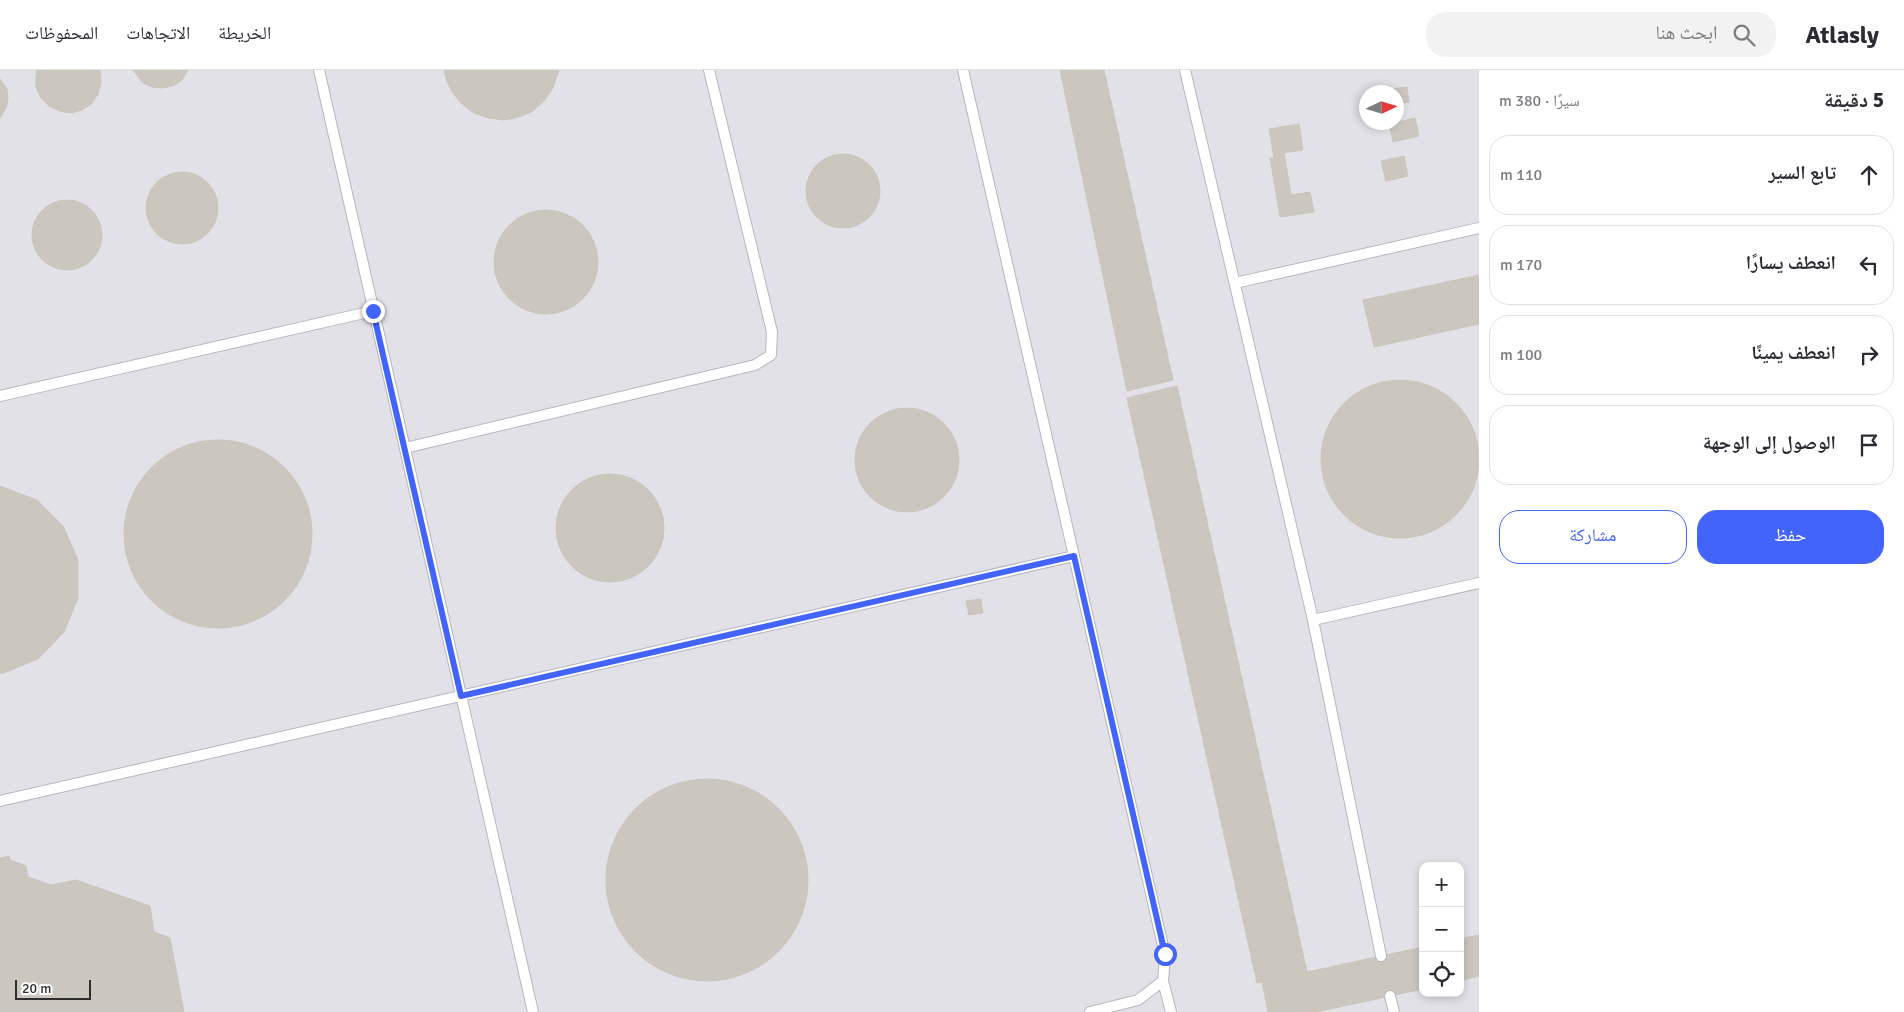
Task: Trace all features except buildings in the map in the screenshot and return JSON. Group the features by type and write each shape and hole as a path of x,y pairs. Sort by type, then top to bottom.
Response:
{"lane":[{"path":"319,70 533,1012"},
{"path":"405,448 755,366 771,354 772,332 709,70"},
{"path":"963,70 1165,954 1163,981 1171,1012"},
{"path":"1184,70 1313,620 1381,956"},
{"path":"1235,283 1479,228"},
{"path":"0,396 373,311"},
{"path":"0,802 1074,556"},
{"path":"1313,620 1479,583"},
{"path":"1090,1012 1138,1000 1163,981"},
{"path":"1390,996 1394,1012"}],"shaded area":[{"path":"0,70 1479,70 1479,1012 0,1012"}],"route":[{"path":"373,311 461,696 1074,556 1165,954"}]}
